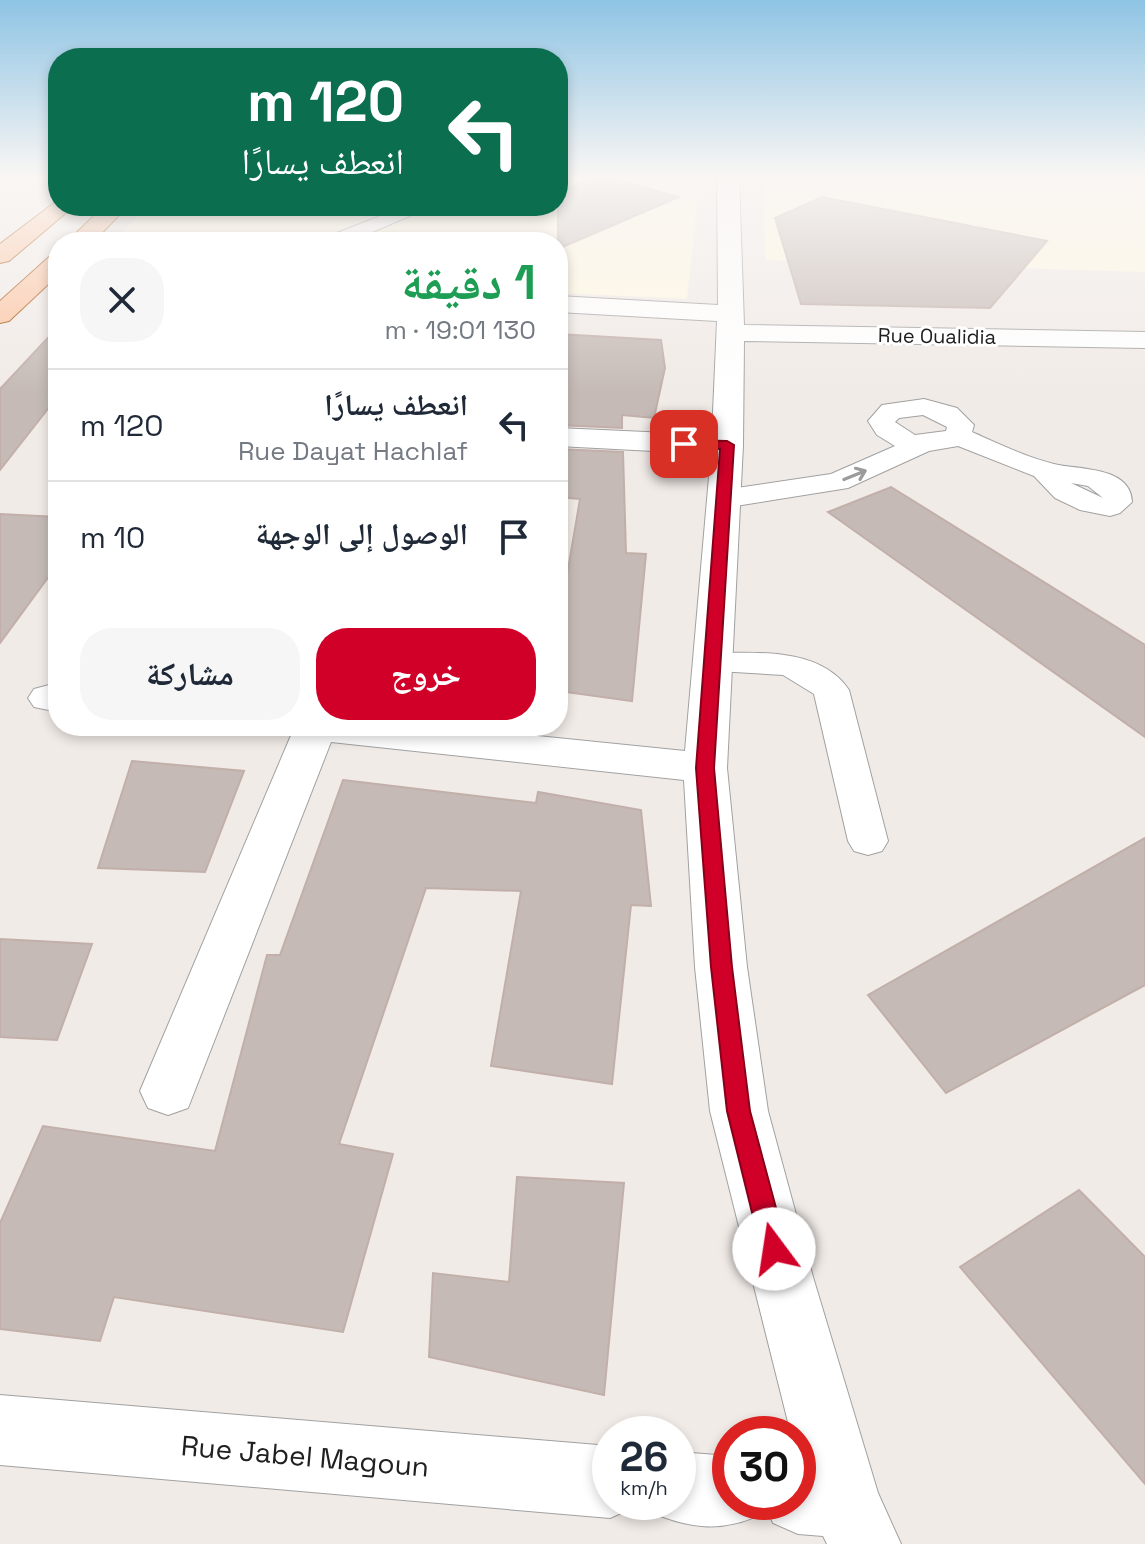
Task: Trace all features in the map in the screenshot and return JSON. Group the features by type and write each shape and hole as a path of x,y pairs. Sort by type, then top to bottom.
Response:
{"main road":[{"path":"0,315 48,275"}],"street":[{"path":"729,248 725,475 705,768 721,967 739,1111 836,1515"},
{"name":"Rue Oualidia","path":"568,305 730,323 1145,340"},
{"path":"568,439 725,475"},
{"path":"168,1091 312,736"},
{"path":"401,736 705,768"},
{"name":"Rue Jabel Magoun","path":"0,1430 592,1480"}],"lane":[{"path":"924,407 957,419 961,425 958,436 950,441 925,443 892,435 881,421 891,411 924,407"},
{"path":"725,475 813,466 851,450 883,427"},
{"path":"958,436 1045,471"},
{"path":"725,475 838,482 925,443"},
{"path":"712,663 792,664 814,673 831,690 868,841"}],"shaded area":[{"path":"568,248 692,248 687,299 568,293"},
{"path":"765,248 1145,248 1145,272 765,260"}],"building":[{"path":"784,248 1041,248 990,308 801,304"},
{"path":"568,335 661,340 665,368 654,418 622,415 622,428 568,425"},
{"path":"48,338 48,409 0,470 0,389"},
{"path":"568,449 623,452 626,553 646,554 632,701 568,692 568,569 580,499 568,498"},
{"path":"891,487 1145,645 1145,737 828,512"},
{"path":"0,514 48,516 48,578 0,643"},
{"path":"132,761 244,771 205,872 98,868"},
{"path":"343,780 536,803 538,792 641,810 651,906 631,905 612,1084 491,1066 521,891 426,888 339,1144 393,1154 343,1332 114,1297 100,1341 0,1329 0,1223 43,1126 215,1151 267,955 280,955"},
{"path":"1145,838 1145,985 946,1093 868,995"},
{"path":"0,939 92,944 57,1040 0,1037"},
{"path":"517,1177 624,1183 604,1395 429,1357 433,1273 509,1282"},
{"path":"1079,1190 1145,1257 1145,1484 960,1267"}],"route":[{"path":"684,444 727,445 705,768 721,967 739,1111 774,1249"}]}
